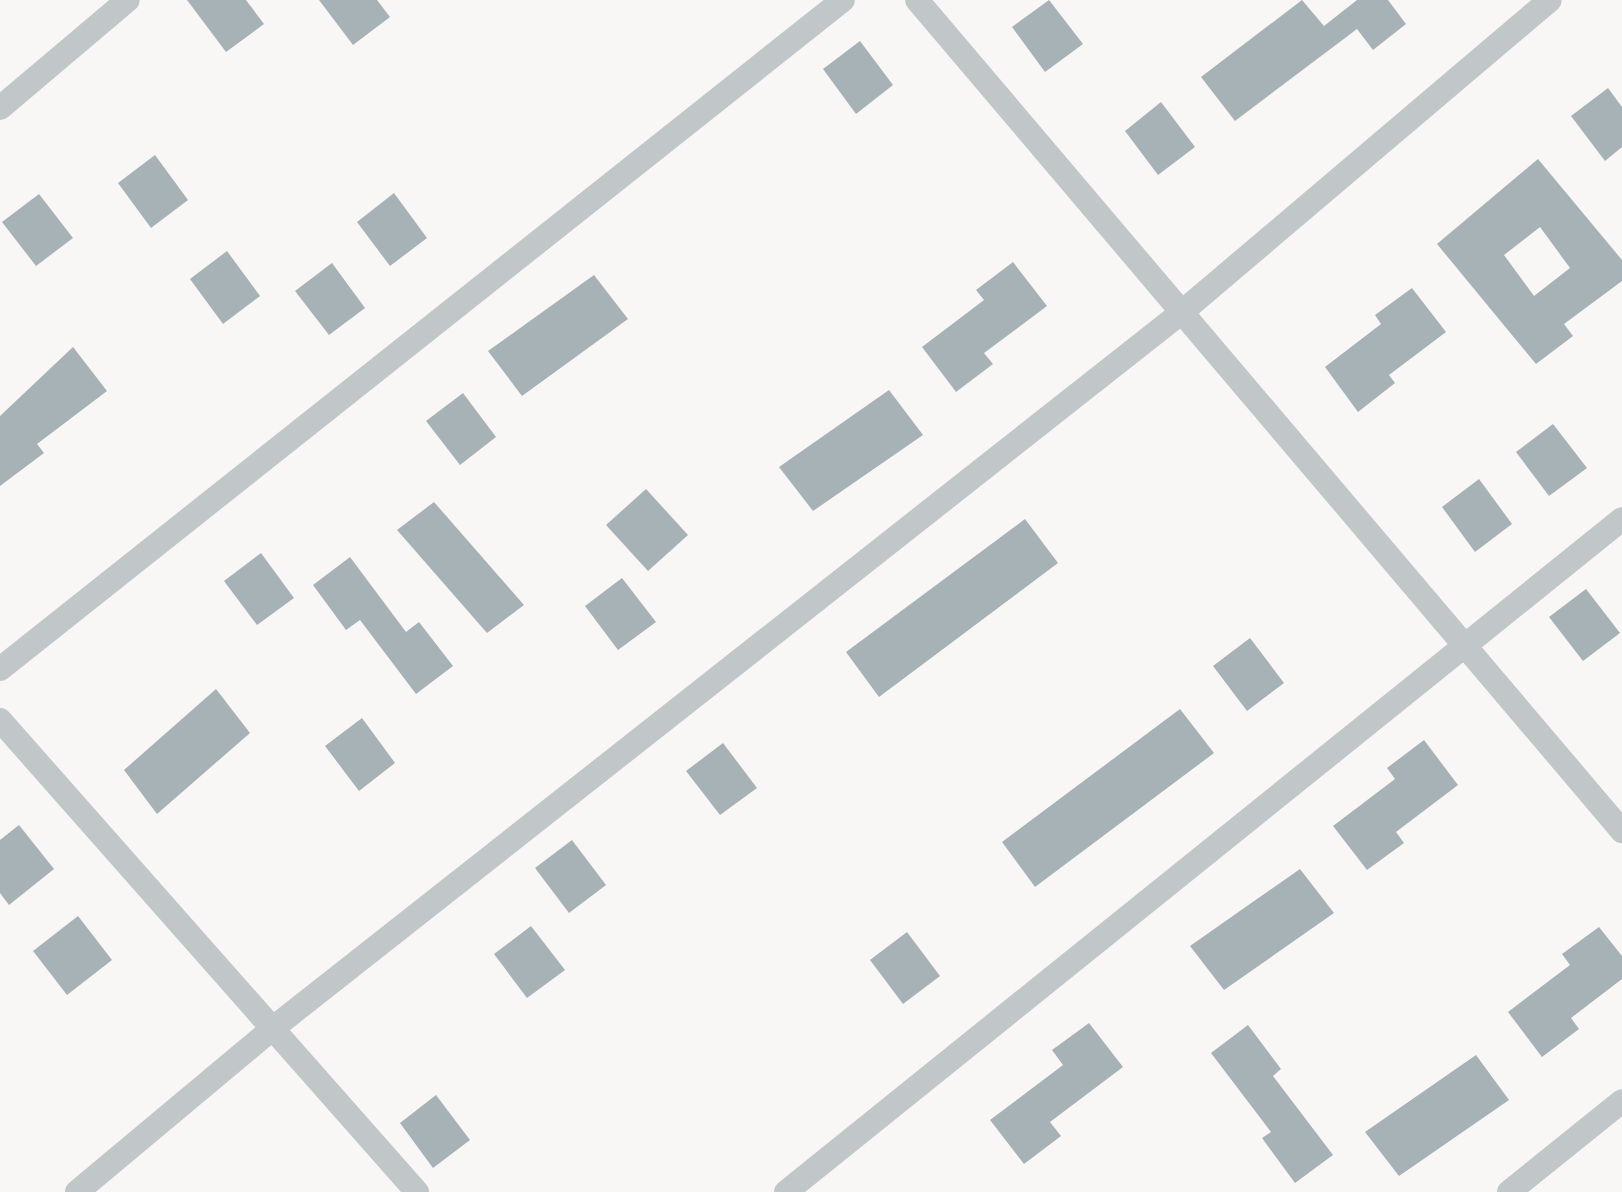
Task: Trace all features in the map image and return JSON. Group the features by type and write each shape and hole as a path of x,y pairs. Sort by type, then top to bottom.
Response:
{"street":[{"path":"0,108 128,0"},
{"path":"0,669 843,0"},
{"path":"917,0 1622,831"},
{"path":"77,1192 277,1025 1182,312 1550,0"},
{"path":"786,1192 1622,519"},
{"path":"0,720 277,1025 417,1192"},
{"path":"1509,1192 1622,1101"}],"building":[{"path":"187,0 246,0 264,24 226,52"},
{"path":"319,0 377,0 390,17 353,45"},
{"path":"1049,0 1083,44 1045,72 1012,27"},
{"path":"1302,0 1324,26 1357,0 1388,0 1406,24 1373,50 1357,29 1235,121 1201,77"},
{"path":"860,41 893,85 856,114 823,69"},
{"path":"1608,88 1622,107 1622,147 1605,161 1571,116"},
{"path":"1161,102 1195,147 1158,175 1125,131"},
{"path":"155,155 188,200 151,228 118,183"},
{"path":"1538,159 1622,260 1622,281 1564,324 1573,336 1536,364 1437,244","holes":["1540,227 1570,268 1534,296 1504,255"]},
{"path":"394,193 427,238 390,266 357,222"},
{"path":"39,194 73,238 36,266 2,222"},
{"path":"227,251 260,296 223,324 190,279"},
{"path":"1013,262 1047,306 984,353 993,364 956,392 922,347 984,300 976,290"},
{"path":"332,263 365,308 329,335 295,291"},
{"path":"594,275 628,319 522,396 488,351"},
{"path":"1412,288 1446,332 1389,375 1395,383 1358,412 1325,367 1381,324 1375,315"},
{"path":"73,347 107,391 37,444 44,453 0,486 0,416"},
{"path":"889,390 923,435 813,511 779,467"},
{"path":"463,393 496,437 460,465 426,421"},
{"path":"1553,424 1587,468 1549,496 1516,452"},
{"path":"1479,479 1512,524 1475,552 1442,507"},
{"path":"646,489 688,535 648,571 606,525"},
{"path":"434,502 524,605 487,633 397,530"},
{"path":"1025,519 1058,563 879,697 846,652"},
{"path":"261,553 294,598 257,625 224,581"},
{"path":"350,557 406,632 419,622 453,666 416,694 360,620 346,630 313,585"},
{"path":"622,578 656,622 618,650 585,606"},
{"path":"1586,589 1620,633 1583,661 1549,617"},
{"path":"1250,638 1284,683 1247,711 1213,666"},
{"path":"216,689 250,733 157,814 124,770"},
{"path":"1180,709 1214,753 1035,887 1002,842"},
{"path":"362,718 395,763 359,791 325,746"},
{"path":"1424,740 1458,785 1396,832 1404,843 1367,870 1333,826 1395,779 1387,768"},
{"path":"723,743 757,788 720,815 686,771"},
{"path":"19,825 54,869 9,905 0,893 0,840"},
{"path":"572,840 606,885 569,913 535,868"},
{"path":"1300,869 1334,913 1224,990 1190,946"},
{"path":"78,916 112,960 67,995 33,951"},
{"path":"531,926 565,970 527,998 494,954"},
{"path":"1599,927 1622,956 1622,979 1571,1018 1579,1029 1542,1057 1508,1012 1570,965 1562,954"},
{"path":"907,932 940,976 903,1004 870,960"},
{"path":"1089,1023 1123,1067 1050,1122 1061,1136 1024,1164 990,1120 1063,1065 1052,1050"},
{"path":"1248,1025 1281,1069 1273,1076 1333,1155 1295,1183 1262,1138 1271,1132 1211,1053"},
{"path":"1476,1055 1509,1100 1399,1176 1365,1132"},
{"path":"436,1095 470,1140 433,1168 400,1123"}]}
